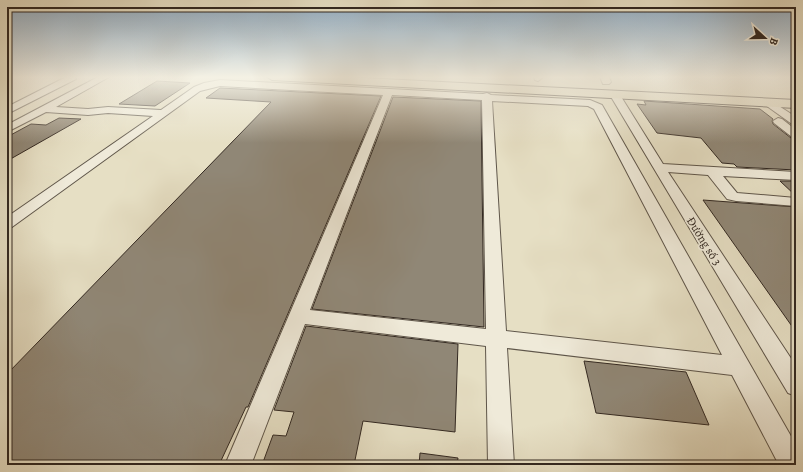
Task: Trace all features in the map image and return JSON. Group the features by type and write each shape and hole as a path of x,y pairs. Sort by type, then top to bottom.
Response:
{"main road":[{"path":"742,99 796,104"}],"street":[{"path":"7,111 31,99"},
{"path":"7,129 65,99"},
{"path":"7,224 183,99"},
{"path":"238,465 386,99"},
{"path":"487,99 501,465"},
{"path":"543,99 580,101 590,103 598,107 793,465"},
{"name":"Đường số 3","path":"619,99 659,168 796,386"},
{"path":"768,102 796,122"},
{"path":"44,110 88,112 98,116 157,117"},
{"path":"778,121 796,135"},
{"path":"659,168 796,176"},
{"path":"712,172 732,196 736,198 796,202"},
{"path":"298,316 739,366"}],"building":[{"path":"127,99 166,99 155,106 119,104"},
{"path":"223,99 380,99 248,407 246,407 219,465 7,465 7,374 271,102"},
{"path":"392,99 481,101 484,327 312,309"},
{"path":"644,101 760,109 773,119 773,124 791,138 796,139 796,170 737,167 734,164 722,163 701,138 657,133 637,104 646,105"},
{"path":"59,118 81,119 7,161 7,137 31,124 46,125"},
{"path":"780,181 796,181 796,196"},
{"path":"703,200 796,207 796,332"},
{"path":"306,326 458,344 455,432 363,421 354,465 262,465 273,435 286,436 294,412 274,410"},
{"path":"584,361 686,372 709,425 596,413"},
{"path":"420,453 458,458 457,465 419,465"}]}
